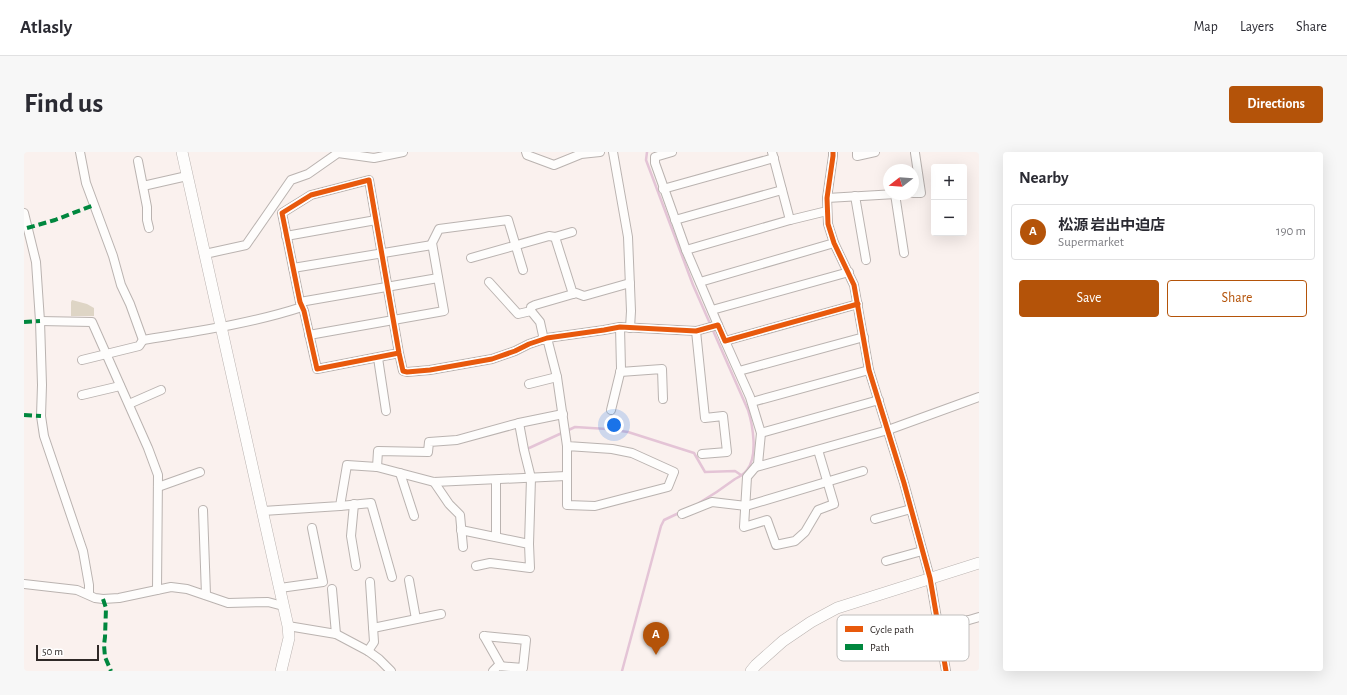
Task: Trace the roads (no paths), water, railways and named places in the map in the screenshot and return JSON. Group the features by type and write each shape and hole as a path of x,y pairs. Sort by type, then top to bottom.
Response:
{"street":[{"path":"80,152 86,183 113,256 121,285 130,304 143,340"},
{"path":"182,152 264,511 288,626 288,638 281,671"},
{"path":"205,254 246,245 292,180 308,174 338,153 364,154 374,158 403,152"},
{"path":"526,152 527,155 554,165 581,153 600,152"},
{"path":"613,152 628,237 631,311 630,328"},
{"path":"672,152 655,157 655,163 663,189 686,250 712,310 714,326 725,341 739,371 752,402 761,433 758,464 747,477 744,527 767,520 776,545 795,541 805,532 818,510 834,504 818,450"},
{"path":"833,152 834,156 827,198 828,224 834,243 854,285 869,370 911,508 930,578 936,615"},
{"path":"857,152 858,156 875,152"},
{"path":"915,153 917,164"},
{"path":"663,189 773,155 790,220"},
{"path":"138,161 144,186 149,228"},
{"path":"144,186 187,176"},
{"path":"398,353 317,369 301,305 282,213 311,195 369,180 388,287 392,320 403,371 430,370 492,358 546,339 620,327 696,331 714,326"},
{"path":"919,180 921,193 919,193"},
{"path":"675,220 782,190"},
{"path":"827,198 883,195"},
{"path":"854,196 866,260"},
{"path":"897,200 904,253"},
{"path":"686,250 827,211"},
{"path":"24,213 36,262 40,321 42,385 41,416 44,436 83,551 89,585 89,594"},
{"path":"286,236 376,220"},
{"path":"309,335 444,310 432,246 439,229 508,220 523,270"},
{"path":"471,258 549,236 555,237 572,232"},
{"path":"555,237 573,294"},
{"path":"700,282 834,243"},
{"path":"293,268 432,246"},
{"path":"712,310 849,272"},
{"path":"82,360 139,346 143,340 275,316 301,305 438,278"},
{"path":"489,282 518,314 531,311"},
{"path":"531,311 531,307 535,305 576,293 584,296 630,283"},
{"path":"725,341 858,304"},
{"path":"531,311 540,322 557,377 567,446 566,476 568,505 595,506 668,487 674,472 632,453 612,449 567,446"},
{"path":"40,321 92,322 129,404 158,475 157,590"},
{"path":"611,410 620,372 620,327"},
{"path":"696,331 705,418 723,416 727,452 702,454"},
{"path":"739,371 864,337"},
{"path":"378,358 386,410"},
{"path":"620,372 662,369 663,399"},
{"path":"752,402 869,370"},
{"path":"529,384 557,377"},
{"path":"82,395 120,386"},
{"path":"129,404 161,390"},
{"path":"756,467 888,430 979,397"},
{"path":"761,433 879,400"},
{"path":"377,467 378,451 428,452 429,442 457,440 519,423 563,414"},
{"path":"476,566 490,563 530,568 529,544 531,478 519,423"},
{"path":"340,506 348,464 377,467 434,482 566,476"},
{"path":"682,514 712,502 746,506 863,471"},
{"path":"158,487 200,472"},
{"path":"400,473 414,516"},
{"path":"496,480 496,537"},
{"path":"434,482 449,504 460,516 463,548"},
{"path":"264,511 371,503 392,577"},
{"path":"354,504 351,536 356,566"},
{"path":"875,519 911,508"},
{"path":"203,510 206,595"},
{"path":"280,588 322,582 312,528"},
{"path":"461,530 529,544"},
{"path":"886,561 922,551"},
{"path":"751,671 783,641 811,622 837,608 979,563"},
{"path":"409,580 416,619"},
{"path":"368,651 374,642 370,582"},
{"path":"24,584 77,590 89,594 95,598 103,599 119,598 171,587 187,589 228,603 268,602 283,606"},
{"path":"332,589 336,634"},
{"path":"373,628 441,614"},
{"path":"969,620 979,617"},
{"path":"288,626 336,634 380,659 391,671"},
{"path":"493,671 498,666 523,668 526,640 484,636 501,666"},
{"path":"944,661 946,671"}],"waterway":[{"path":"647,152 646,160 693,285 748,410 752,424 754,441 752,457 747,470 699,503"},
{"path":"527,449 575,427 607,429 628,432 694,453 705,472 735,471 741,475"},
{"path":"622,671 661,526 664,520 681,512"}],"place":[{"name":"松源 岩出中迫店","path":"656,655"}]}
